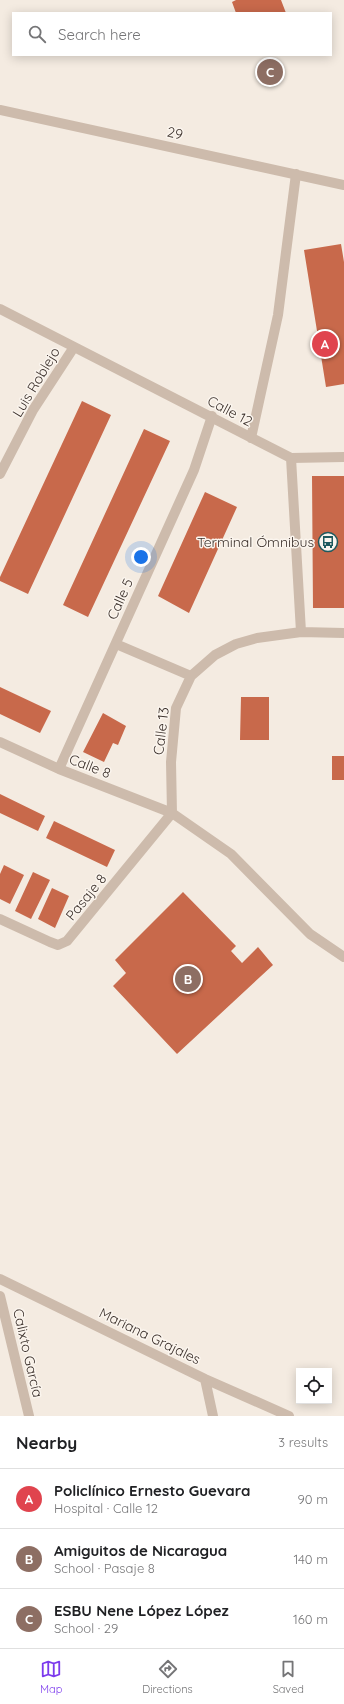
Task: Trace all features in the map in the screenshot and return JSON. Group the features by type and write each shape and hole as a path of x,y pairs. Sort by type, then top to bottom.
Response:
{"street":[{"name":"29","path":"0,110 344,185"},
{"path":"251,438 278,315 296,174"},
{"name":"Calle 12","path":"0,310 212,416 291,458"},
{"name":"Luis Roblejo","path":"0,474 33,410 74,347"},
{"name":"Calle 5","path":"59,770 99,676 116,644 194,470 212,416"},
{"path":"301,632 291,458 344,457"},
{"name":"Calle 13","path":"172,813 171,762 176,708 190,676 216,655 236,644 257,638 301,632 344,633"},
{"path":"116,644 190,676"},
{"name":"Calle 8","path":"0,742 59,770 172,813 231,854 310,934 344,956"},
{"name":"Pasaje 8","path":"0,919 58,945 66,941 172,813"},
{"name":"Mariana Grajales","path":"0,1279 205,1378 289,1416"},
{"name":"Calixto García","path":"0,1296 29,1416"},
{"path":"205,1378 213,1416"}],"building":[{"path":"236,0 281,0 286,12 236,12 232,2"},
{"path":"341,244 344,262 344,384 326,387 304,250"},
{"path":"82,401 111,415 28,594 0,581 0,577"},
{"path":"144,429 170,441 88,617 63,605"},
{"name":"Terminal Ómnibus","path":"312,476 344,476 344,608 313,608"},
{"path":"205,492 237,507 189,613 158,596"},
{"path":"0,687 51,711 40,733 0,714"},
{"path":"241,697 269,697 269,740 240,740"},
{"path":"103,713 126,726 118,745 113,743 104,762 83,752"},
{"path":"332,756 344,756 344,780 332,780"},
{"path":"0,794 45,816 38,831 0,813"},
{"path":"54,821 115,850 107,867 46,838"},
{"path":"4,865 24,875 10,904 0,899 0,874"},
{"path":"33,872 50,880 31,919 15,911"},
{"path":"52,888 69,896 55,928 38,919"},
{"path":"183,892 236,946 231,951 242,963 258,947 273,965 177,1054 113,986 126,973 115,960"}],"place":[{"name":"ESBU Nene López López","path":"270,72"},
{"name":"Policlínico Ernesto Guevara","path":"325,344"},
{"name":"Terminal Ómnibus","path":"328,542"},
{"name":"Amiguitos de Nicaragua","path":"188,979"}]}
